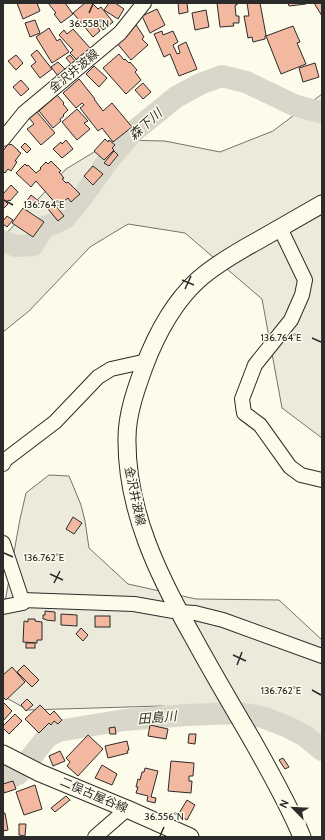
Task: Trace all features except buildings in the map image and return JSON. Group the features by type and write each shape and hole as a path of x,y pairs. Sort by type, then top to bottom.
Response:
{"main road":[{"name":"金沢井波線","path":"302,837 295,820 267,766 179,612 161,576 145,538 134,503 129,479 127,436 129,418 146,361 163,324 181,298 198,281 233,254 322,204"},
{"name":"二俣古屋谷線","path":"3,755 40,773 127,808 190,837"}],"street":[{"name":"金沢井波線","path":"3,139 24,113 120,33 144,3"},
{"path":"280,228 305,280 302,295 291,320 255,365 242,399 244,413 260,425 290,467 301,474 322,480"},
{"path":"3,464 5,460 55,422 98,377 111,369 146,361"},
{"path":"3,542 23,603 3,607"},
{"path":"22,600 134,604 179,612 195,613 223,620 322,656"},
{"path":"95,837 127,808"}],"shaded area":[{"path":"322,94 322,438 282,408 262,299 185,233 128,224 90,247 29,311 3,332 3,237 66,169 114,140 165,141 220,152 273,131"},
{"path":"49,475 69,476 81,505 89,548 128,584 196,599 279,600 322,640 322,736 279,718 161,706 28,710 3,696 3,613 20,519 26,493"}],"waterway":[{"name":"森下川","path":"3,241 16,246 33,245 44,227 66,217 107,162 133,132 176,97 200,84 222,76 246,82 294,105 319,112 322,111"},
{"name":"田島川","path":"3,777 12,777 18,774 47,737 58,731 124,720 238,713 262,717 288,727 305,736 322,750"}]}
